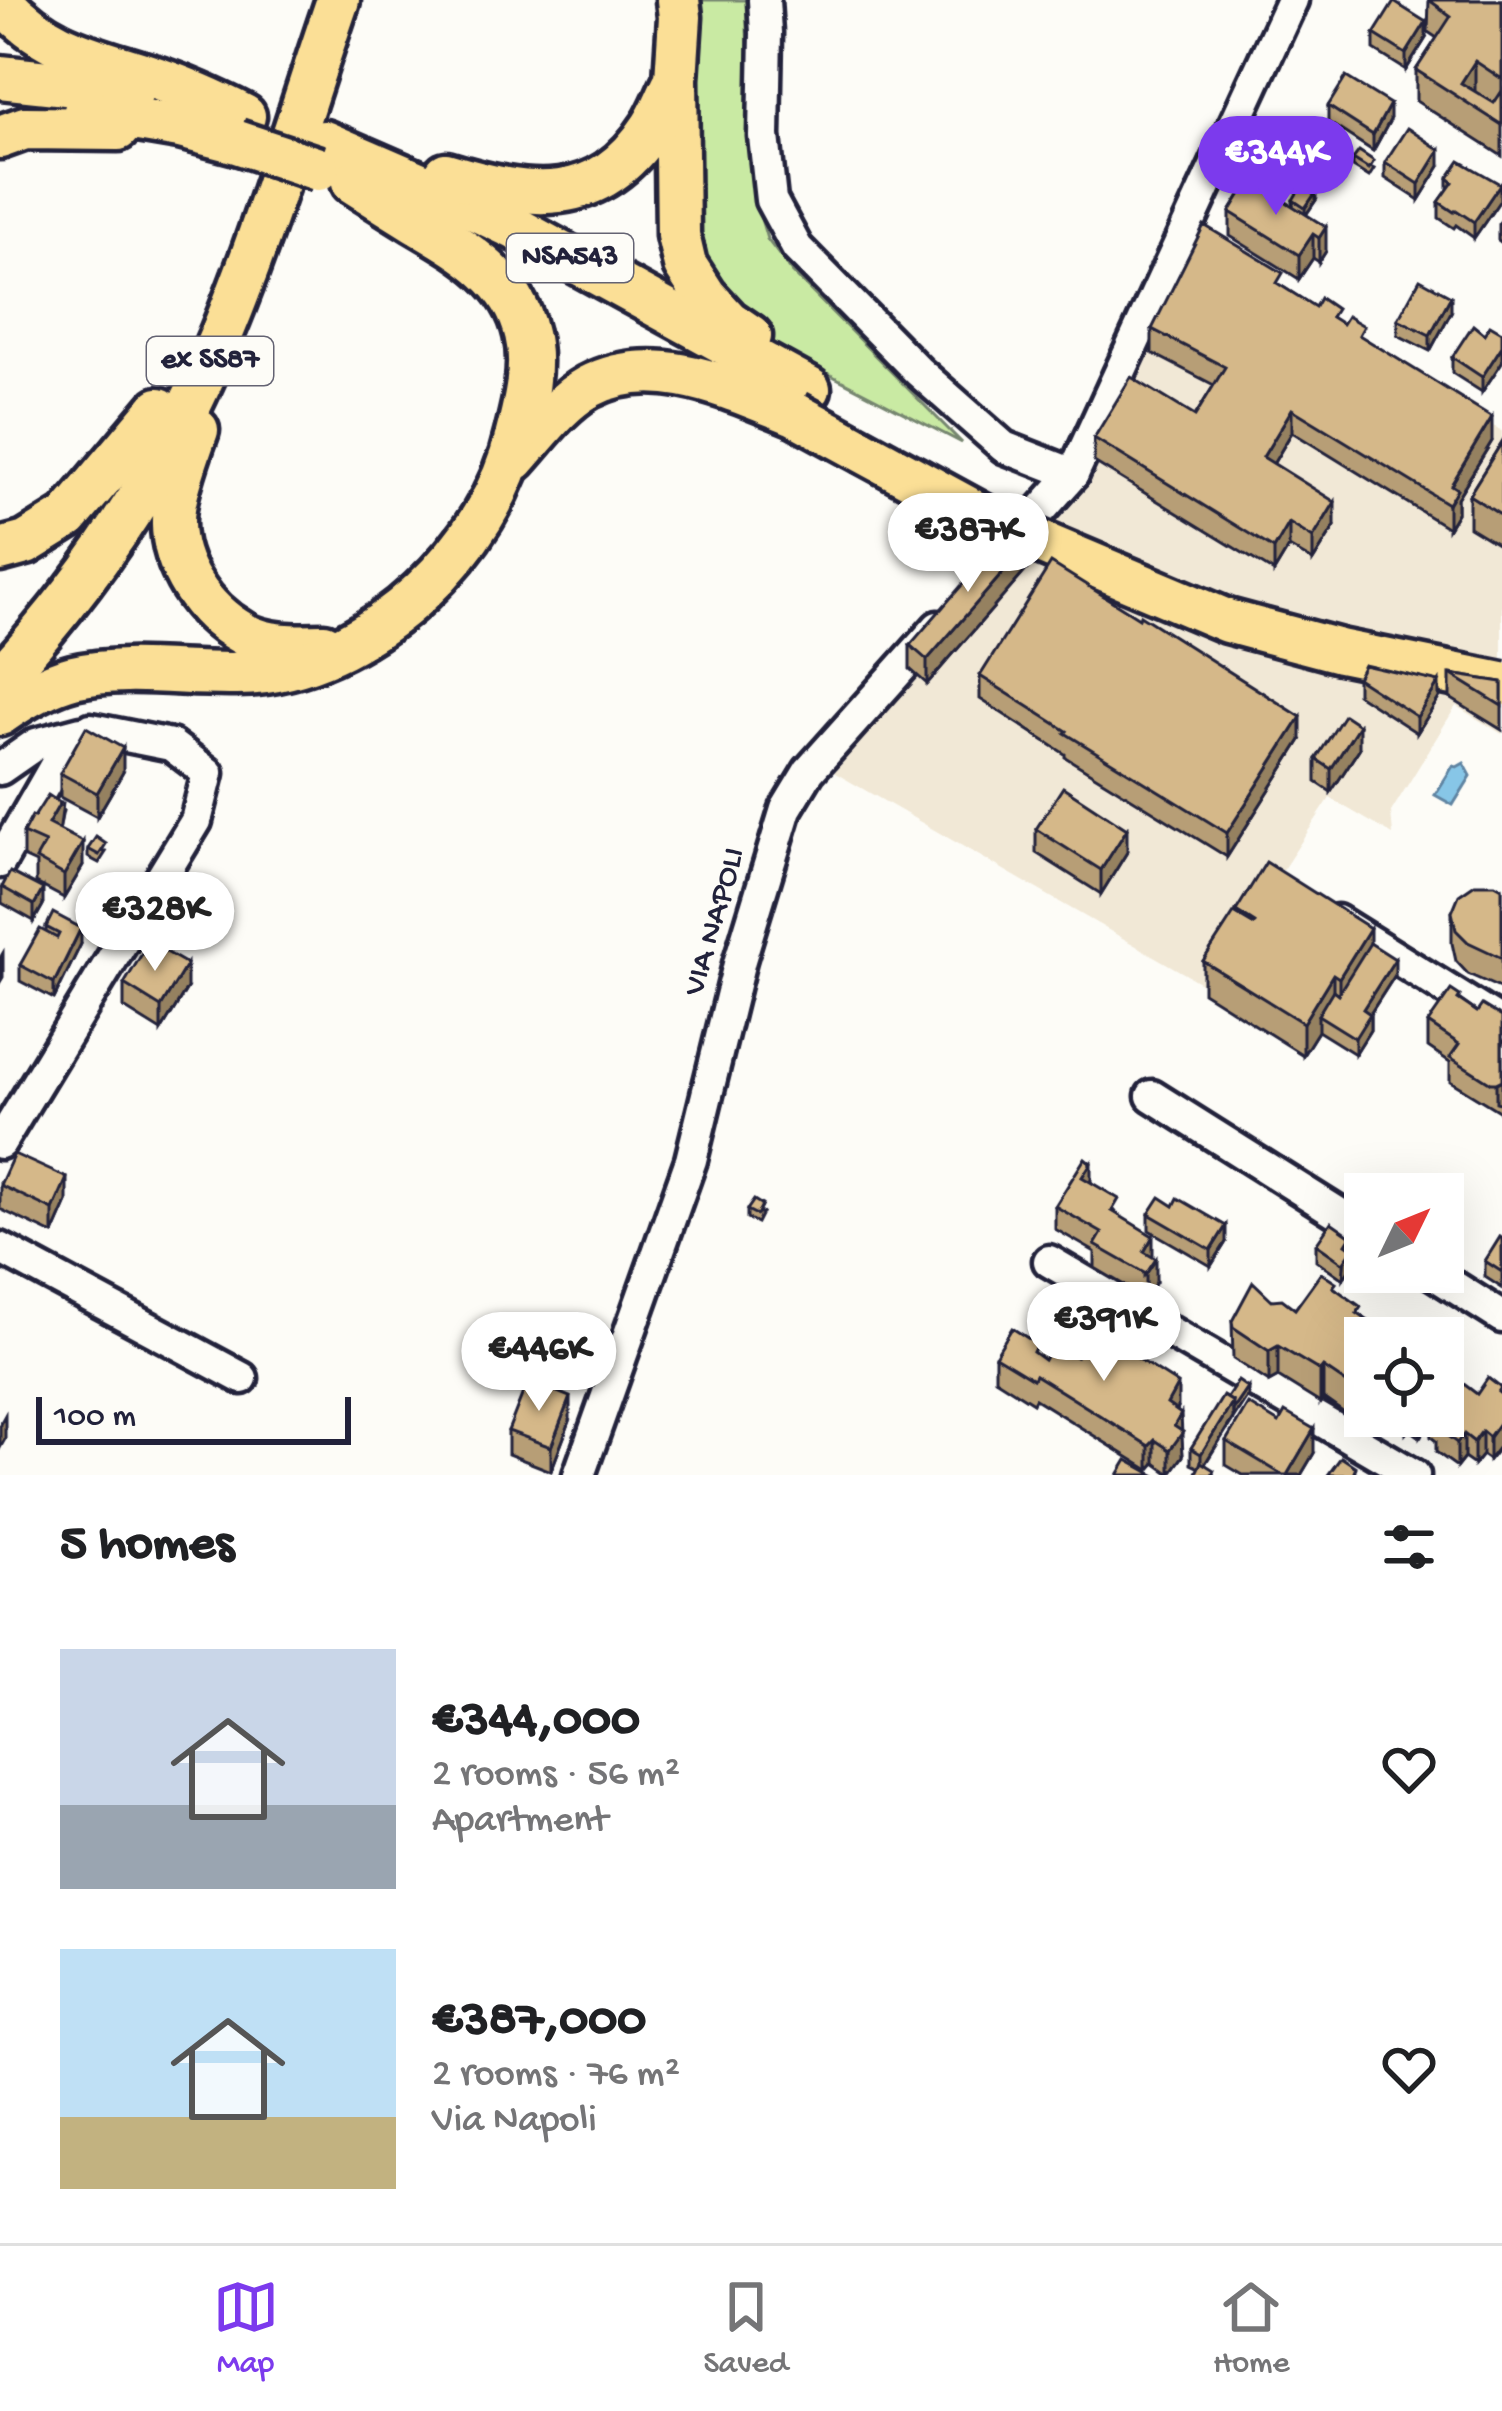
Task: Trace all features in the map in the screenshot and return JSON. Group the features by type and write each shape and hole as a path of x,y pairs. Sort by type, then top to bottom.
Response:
{"highway":[{"path":"1,0 20,22 53,43 198,93 241,129"},
{"path":"0,640 75,548 115,489 159,409 216,271 310,0"},
{"name":"ex SS87","path":"0,679 98,563 179,428 226,324 338,0"},
{"path":"678,0 676,196 678,235 686,265 728,321 769,350 802,401"},
{"name":"NSA543","path":"0,77 120,89 332,164 802,401 1125,551 1238,595 1346,625 1502,656"},
{"path":"332,164 394,158 497,188 542,195 590,186 626,159 652,127 676,79"},
{"name":"NSA543","path":"0,104 63,108 180,127 241,129"},
{"path":"0,136 26,128 180,127"},
{"path":"0,714 30,694 73,677 113,672 258,673 299,665 364,636 398,612 462,546 492,502 510,465 528,371 527,336 514,302 490,270 460,247 332,164"},
{"path":"226,324 212,388 172,518 178,553 192,587 245,635 290,646 343,645"},
{"path":"510,465 554,414 587,387 627,373 666,372 802,401"},
{"name":"NSA543","path":"802,401 998,524 1227,621 1340,651 1502,684"},
{"path":"0,550 26,543 68,517 159,409"}],"street":[{"path":"764,0 764,136 771,200 797,248 918,371 1004,447 1073,474"},
{"path":"997,560 1073,474 1292,0"},
{"name":"VIA NAPOLI","path":"579,1475 691,1160 740,960 786,809 809,771 952,611"},
{"path":"0,769 36,744 91,729 171,745 208,773 196,821 0,1144"},
{"path":"0,862 63,752 91,729"},
{"path":"1322,911 1502,1024"},
{"path":"1152,1096 1344,1218"},
{"path":"0,1248 242,1378"},
{"path":"1048,1261 1414,1475"},
{"path":"1464,1293 1502,1317"}],"shaded area":[{"path":"1203,245 1502,431 1502,734 1456,706 1391,812 1393,835 1330,798 1206,986 830,770 846,744 1127,397"}],"green space":[{"path":"690,0 746,0 753,192 767,239 792,272 962,443 771,344 722,304 694,265"}],"water":[{"path":"1464,763 1471,776 1453,805 1435,795 1453,766"}],"building":[{"path":"1429,0 1502,0 1502,79 1475,61 1461,83 1494,103 1502,91 1502,125 1416,70 1451,16"},
{"path":"1394,2 1426,22 1406,54 1374,34"},
{"path":"1346,77 1390,104 1373,135 1328,106"},
{"path":"1407,128 1440,150 1419,184 1385,162"},
{"path":"1359,151 1374,161 1369,169 1353,159"},
{"path":"1460,161 1500,184 1474,222 1439,202"},
{"path":"1238,162 1251,168 1243,184 1230,180"},
{"path":"1250,179 1326,227 1319,238 1313,234 1299,255 1230,212"},
{"path":"1303,183 1316,192 1305,208 1293,200"},
{"path":"1204,225 1283,273 1277,283 1315,307 1320,298 1336,309 1331,317 1342,324 1347,316 1364,326 1359,335 1492,417 1451,485 1457,489 1448,504 1292,409 1263,457 1335,502 1313,538 1289,523 1274,549 1094,438 1131,377 1195,416 1225,367 1152,329"},
{"path":"1420,279 1451,296 1430,335 1398,319"},
{"path":"1473,325 1484,334 1490,325 1502,332 1502,346 1482,377 1452,357"},
{"path":"1502,442 1502,516 1469,495"},
{"path":"1007,533 1028,544 927,660 910,645"},
{"path":"1051,563 1301,717 1227,833 980,676"},
{"path":"1364,665 1439,682 1417,717 1357,678"},
{"path":"1450,674 1502,682 1502,706"},
{"path":"1344,715 1359,725 1331,769 1316,759"},
{"path":"86,727 123,748 97,793 60,773"},
{"path":"1063,787 1127,829 1101,870 1036,829"},
{"path":"48,795 60,803 48,824 83,842 64,875 36,859 45,843 23,833"},
{"path":"96,837 106,844 99,855 88,849"},
{"path":"1266,862 1370,928 1339,978 1333,974 1303,1023 1203,961 1234,913 1254,925 1236,911"},
{"path":"10,872 43,889 34,905 2,887"},
{"path":"1475,884 1502,888 1502,958 1468,942 1456,930 1452,912 1459,895"},
{"path":"172,891 194,902 186,919 164,909"},
{"path":"53,913 81,928 54,983 20,965 40,929 57,938 59,934 46,927"},
{"path":"149,942 187,964 161,1007 124,984"},
{"path":"1370,943 1395,959 1363,1009 1370,1014 1355,1038 1318,1015 1333,990 1338,994"},
{"path":"1451,990 1477,1012 1482,1005 1502,1017 1502,1080 1491,1083 1450,1057 1459,1044 1428,1023"},
{"path":"14,1154 67,1178 53,1210 0,1185"},
{"path":"1085,1158 1091,1163 1082,1177 1119,1199 1112,1211 1153,1236 1144,1252 1156,1259 1146,1274 1095,1245 1102,1233 1055,1206"},
{"path":"1160,1197 1174,1206 1178,1198 1226,1226 1211,1250 1149,1214"},
{"path":"754,1200 762,1205 757,1215 747,1210"},
{"path":"1331,1222 1344,1231 1344,1262 1343,1263 1316,1244"},
{"path":"1502,1239 1502,1272 1485,1261"},
{"path":"1321,1273 1361,1307 1357,1313 1363,1317 1344,1317 1344,1381 1278,1346 1269,1351 1233,1327 1253,1282 1272,1300 1282,1299 1295,1309"},
{"path":"1012,1328 1037,1344 1033,1352 1044,1360 1053,1344 1076,1357 1093,1330 1178,1384 1167,1404 1181,1414 1174,1426 1183,1432 1170,1450 1155,1440 1149,1446 1035,1375 1033,1379 995,1356"},
{"path":"1488,1378 1501,1388 1502,1419 1489,1437 1482,1431 1474,1442 1464,1434 1464,1384 1477,1394"},
{"path":"528,1380 570,1397 551,1447 508,1431"},
{"path":"1238,1381 1248,1388 1233,1410 1227,1398"},
{"path":"1223,1396 1233,1402 1201,1454 1191,1448"},
{"path":"1248,1404 1279,1423 1285,1412 1314,1429 1287,1475 1226,1441"},
{"path":"1341,1457 1356,1467 1354,1472 1359,1475 1328,1475"},
{"path":"1127,1460 1154,1475 1118,1475"},
{"path":"1201,1462 1214,1470 1212,1475 1195,1475"}]}
